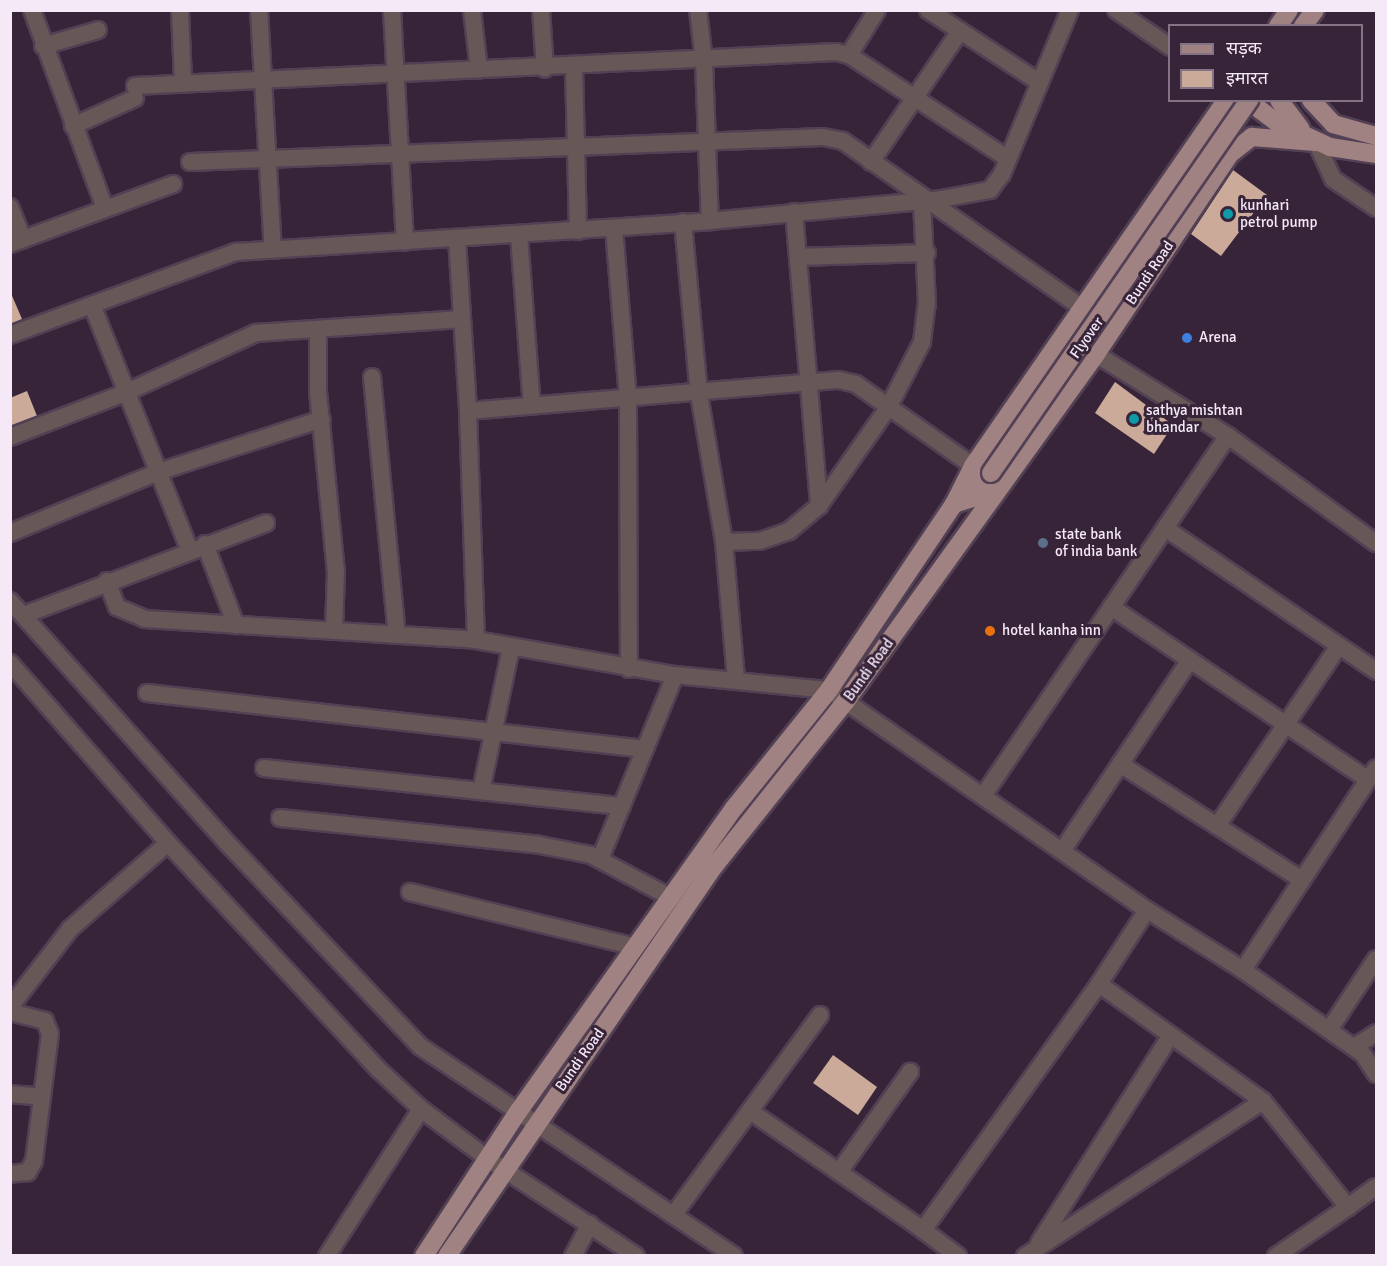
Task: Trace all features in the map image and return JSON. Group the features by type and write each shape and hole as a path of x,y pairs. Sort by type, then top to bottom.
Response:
{"main road":[{"path":"1305,24 1316,10"},
{"path":"982,470 1082,308 1226,102"},
{"name":"Flyover","path":"954,504 972,498 982,470 1247,102"},
{"path":"1251,102 1316,142 1350,153 1377,154"},
{"path":"1280,102 1292,121 1316,142"},
{"path":"1313,102 1333,124 1377,136"},
{"name":"Bundi Road","path":"447,1256 715,865 846,701 1096,354 1240,144 1264,135 1316,142"},
{"name":"Bundi Road","path":"423,1256 518,1112 735,807 829,690 954,504"}],"street":[{"path":"32,10 43,46 105,208"},
{"path":"180,10 183,83"},
{"path":"259,10 273,250"},
{"path":"392,10 405,242"},
{"path":"472,10 479,70"},
{"path":"541,10 545,69"},
{"path":"698,10 704,61 710,221"},
{"path":"849,55 877,10"},
{"path":"928,10 1039,82"},
{"path":"10,335 236,252 710,221 922,200 990,190 1007,158 1070,10"},
{"path":"1116,10 1168,46"},
{"path":"43,46 98,30"},
{"path":"872,162 960,31"},
{"path":"74,126 135,92 183,83 263,78 545,69 836,52 849,55 1007,158"},
{"path":"574,67 578,231"},
{"path":"190,162 823,137 843,141 922,200 1082,308"},
{"path":"1316,142 1333,179 1377,208"},
{"path":"10,207 17,242 173,184"},
{"path":"724,542 772,538 789,531 819,506 888,408 922,342 927,253 922,200"},
{"path":"794,213 806,384 819,506"},
{"path":"684,222 699,394 724,542 736,678"},
{"path":"614,228 628,400 629,669"},
{"path":"519,235 532,406"},
{"path":"457,239 468,411 476,640"},
{"path":"798,257 927,253"},
{"path":"92,305 189,549"},
{"path":"10,437 127,392 256,333 462,319"},
{"path":"318,329 322,420 336,572 334,631"},
{"path":"1096,354 1228,436 1377,543"},
{"path":"372,377 397,635"},
{"path":"468,411 628,400 839,380 856,384 982,470"},
{"path":"10,533 158,472 322,420"},
{"path":"983,796 1228,436"},
{"path":"24,615 189,549 266,523"},
{"path":"1165,528 1377,671"},
{"path":"205,544 236,625"},
{"path":"107,581 117,607 129,615 236,625 476,640 629,669 675,675 736,678 829,690 1147,910 1244,970 1354,1047 1377,1074"},
{"path":"10,601 399,1027 420,1047 518,1112 535,1126 674,1214 734,1256"},
{"path":"1111,607 1288,726 1373,774 1244,970"},
{"path":"1217,826 1288,726 1339,646"},
{"path":"481,791 511,647"},
{"path":"1062,851 1190,660"},
{"path":"10,663 168,843 421,1109 505,1170 636,1256"},
{"path":"600,859 675,675"},
{"path":"147,693 645,749"},
{"path":"1120,764 1302,880"},
{"path":"264,768 622,806"},
{"path":"280,818 540,845 600,859 672,898"},
{"path":"10,1007 70,929 168,843"},
{"path":"410,892 636,947"},
{"path":"923,1230 1099,984 1147,910"},
{"path":"1329,1030 1377,959"},
{"path":"1099,984 1263,1101 1348,1207"},
{"path":"10,1012 45,1021 50,1034 34,1161 28,1172 10,1174"},
{"path":"674,1214 820,1015"},
{"path":"1354,1047 1377,1033"},
{"path":"1030,1252 1171,1035"},
{"path":"839,1172 910,1072"},
{"path":"10,1094 42,1097"},
{"path":"1030,1252 1263,1101"},
{"path":"327,1256 421,1109"},
{"path":"750,1111 958,1256"},
{"path":"1276,1256 1377,1187"},
{"path":"573,1256 590,1224"}],"building":[{"name":"kunhari petrol pump","path":"1233,170 1267,195 1221,256 1191,234"},
{"path":"10,291 22,319 10,324"},
{"name":"sathya mishtan bhandar","path":"1115,382 1173,425 1154,454 1095,413"},
{"path":"27,391 37,416 10,426 10,398"},
{"path":"833,1055 877,1087 858,1115 813,1083"}],"place":[{"name":"kunhari petrol pump","path":"1228,214"},
{"name":"Arena","path":"1187,338"},
{"name":"sathya mishtan bhandar","path":"1134,419"},
{"name":"state bank of india bank","path":"1043,543"},
{"name":"hotel kanha inn","path":"990,631"}]}
